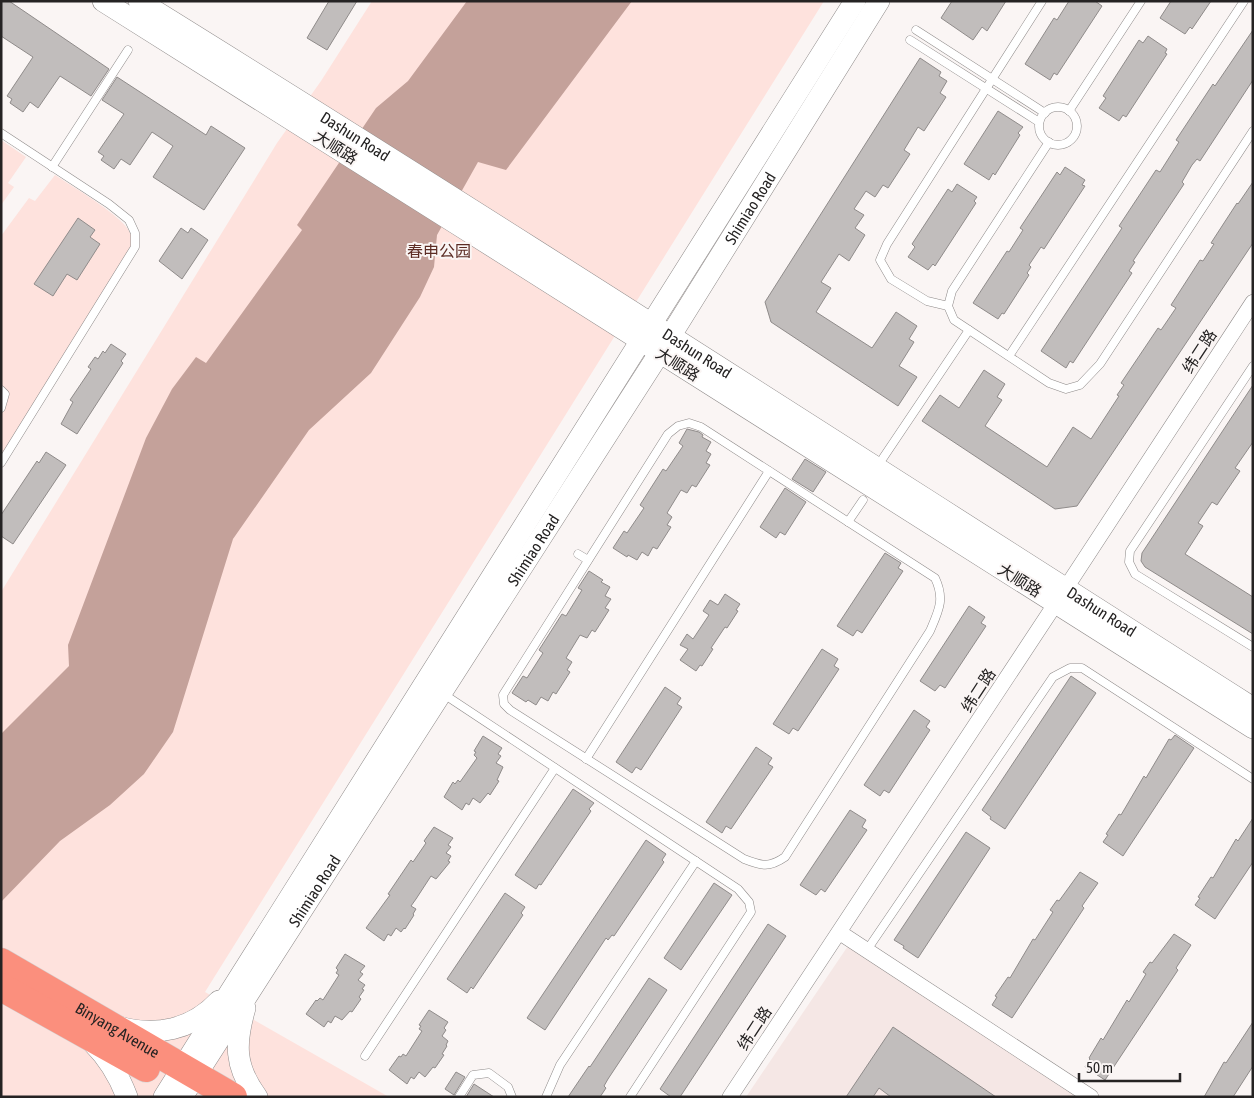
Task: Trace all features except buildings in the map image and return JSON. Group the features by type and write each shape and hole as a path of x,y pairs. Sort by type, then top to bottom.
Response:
{"highway":[{"name":"Binyang Avenue","path":"5,972 183,1087 234,1097"}],"street":[{"name":"大顺路","path":"102,1 648,332 1061,596 1253,728"},
{"name":"Dashun Road","path":"139,1 352,133 467,207 648,332 672,335 1061,596 1249,703"},
{"name":"Shimiao Road","path":"183,1087 648,332 855,1"},
{"name":"Shimiao Road","path":"247,981 672,335 879,1"},
{"name":"纬二路","path":"730,1097 1253,302"},
{"path":"846,936 1091,1097"},
{"path":"86,1023 118,1026 135,1031 157,1032 182,1026 209,1012 247,981"},
{"path":"247,981 237,1055 248,1085 257,1097"},
{"path":"86,1023 120,1078 127,1097"}],"lane":[{"path":"948,306 927,301 891,279 880,260 887,244 1042,1"},
{"path":"1069,111 1141,1"},
{"path":"1008,356 1244,1"},
{"path":"916,30 1045,113"},
{"path":"910,40 1039,122"},
{"path":"52,167 128,50"},
{"path":"1058,107 1069,111 1076,121 1076,130 1073,137 1067,143 1059,145 1044,139 1040,131 1039,122 1045,113 1050,109 1058,107"},
{"path":"1049,142 952,291 948,306 954,320 968,330 1050,383 1066,389 1080,385 1100,364 1253,131"},
{"path":"1,133 110,204 129,220 135,233 135,247 1,463"},
{"path":"883,458 968,330"},
{"path":"1253,366 1130,551 1130,562 1135,574 1253,648"},
{"path":"1,390 5,394 1,408"},
{"path":"689,423 701,428 848,522 935,578 941,590 938,611 930,631 785,857 774,864 760,865 744,859 510,710 504,704 503,695 668,434 678,426 689,423"},
{"path":"586,759 769,471"},
{"path":"848,522 863,500"},
{"path":"578,554 588,560"},
{"path":"867,950 1053,677 1070,668 1082,668 1253,779"},
{"path":"448,698 738,889 749,902 751,912 630,1097"},
{"path":"365,1056 555,768"},
{"path":"546,1097 560,1065 696,861"},
{"path":"459,1097 473,1074 489,1073 508,1087 512,1097"}],"shaded area":[{"path":"467,1 632,1 506,170 478,162 437,235 434,267 420,297 371,373 309,430 233,539 173,732 144,774 110,805 60,841 1,902 1,734 69,666 68,645 146,438 172,389 196,357 206,363 302,230 297,225 376,108 408,81"},
{"path":"852,940 1087,1097 746,1097"}],"green space":[{"name":"春申公园","path":"372,1 824,1 205,992 389,1097 1,1097 1,592 277,143 321,81"},
{"path":"1,140 26,157 8,183 14,187 1,205"},
{"path":"55,175 120,220 131,235 131,247 1,455 1,236 29,198 35,201"}]}
